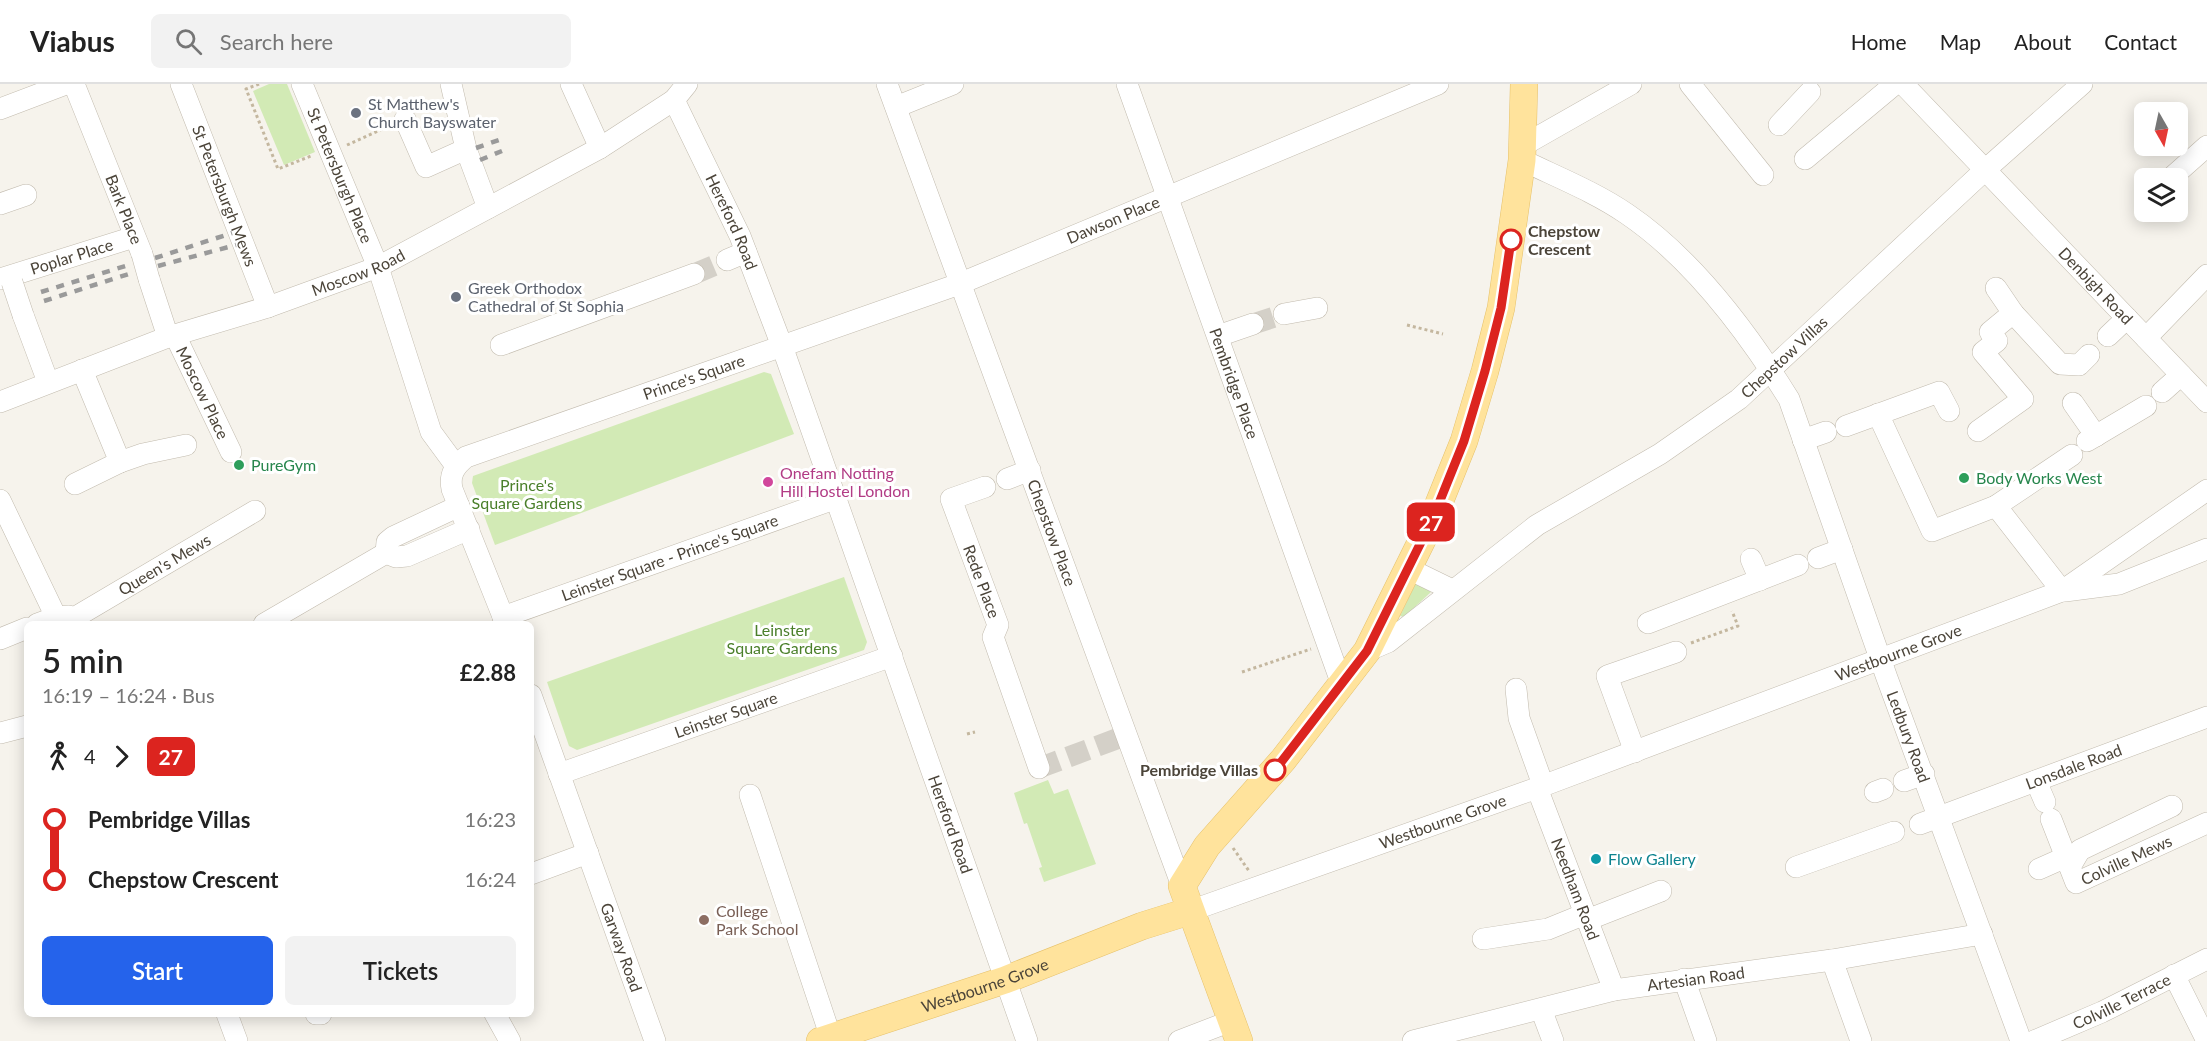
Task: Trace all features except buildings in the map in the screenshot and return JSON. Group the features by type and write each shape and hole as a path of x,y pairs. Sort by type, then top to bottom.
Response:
{"main road":[{"path":"1235,1031 1186,898 1207,846 1283,760 1367,651 1409,569 1446,488 1485,371 1501,308 1522,153 1524,84"},
{"name":"Westbourne Grove","path":"828,1040 1005,980 1142,926 1186,898"}],"street":[{"path":"0,109 66,84"},
{"name":"Bark Place","path":"74,84 172,336"},
{"name":"St Petersburgh Mews","path":"181,84 268,307"},
{"name":"St Petersburgh Place","path":"302,84 378,267 409,370 431,432 456,466"},
{"path":"451,84 466,149 488,208"},
{"name":"Chepstow Place","path":"887,84 1186,898"},
{"path":"896,107 952,84"},
{"name":"Pembridge Place","path":"1126,84 1341,682"},
{"name":"Dawson Place","path":"782,346 959,284 1438,84"},
{"path":"1631,84 1522,153 1601,199 1657,236 1702,282 1770,368"},
{"path":"1690,84 1763,175"},
{"path":"1805,159 1895,84"},
{"name":"Denbigh Road","path":"1903,84 2207,402"},
{"name":"Chepstow Villas","path":"1367,651 1388,642 1452,590 1559,510 1660,454 1739,399 1984,170 2082,84"},
{"name":"Moscow Road","path":"0,402 172,336 268,307 378,267 553,176 607,144 683,88"},
{"name":"Hereford Road","path":"683,88 782,346"},
{"path":"582,91 607,144"},
{"path":"1779,125 1810,92"},
{"path":"405,119 426,167 466,149"},
{"path":"2182,168 2207,146"},
{"path":"0,204 26,195"},
{"name":"Poplar Place","path":"48,382 7,279 138,246"},
{"path":"726,260 746,252"},
{"path":"501,345 694,274"},
{"path":"2146,338 2207,275"},
{"path":"1996,288 2013,313 2060,364 2079,365 2089,355"},
{"path":"1284,314 1317,308"},
{"path":"1978,431 2022,399 1983,352 1997,341 1990,332 2013,313"},
{"path":"2108,336 2127,318"},
{"path":"1218,336 1253,324"},
{"name":"Moscow Place","path":"172,336 231,452"},
{"path":"782,346 837,498"},
{"name":"Prince's Square","path":"456,466 466,457 782,346"},
{"name":"Ledbury Road","path":"1770,368 1789,399 1882,661 1914,777 1929,820 1982,934 2021,1041"},
{"path":"82,370 120,462"},
{"path":"2162,392 2181,375"},
{"path":"1803,440 1939,392 1949,411"},
{"path":"2073,403 2085,444"},
{"path":"1878,414 1932,531 1996,506 2085,444 2146,406"},
{"path":"75,484 120,462 143,454 186,445"},
{"path":"456,466 451,482 504,621"},
{"path":"1007,479 1030,470"},
{"name":"Rede Place","path":"986,487 951,499 998,625 993,637 1039,768"},
{"name":"Westbourne Grove","path":"1186,898 1540,786 1882,661 2062,591 2207,489"},
{"name":"Hereford Road","path":"837,498 1027,1041"},
{"name":"Leinster Square - Prince's Square","path":"504,621 837,498"},
{"path":"0,500 61,621"},
{"path":"386,553 387,542 393,537 459,506"},
{"path":"1996,506 2062,591"},
{"name":"Queen's Mews","path":"61,621 255,511"},
{"path":"386,553 396,557 407,556 469,529"},
{"path":"1648,623 1842,549"},
{"name":"Westbourne Grove","path":"2062,591 2119,584 2207,549"},
{"path":"270,621 386,553"},
{"path":"1751,559 1760,580"},
{"path":"1409,569 1452,590"},
{"path":"0,639 24,629"},
{"path":"1635,752 1607,676 1682,648"},
{"name":"Leinster Square","path":"559,774 892,656"},
{"name":"Needham Road","path":"1516,689 1519,718 1540,786 1614,990"},
{"path":"534,703 588,853 534,873"},
{"name":"Lonsdale Road","path":"1929,820 2207,717"},
{"path":"0,733 24,727"},
{"name":"Colville Mews","path":"2036,781 2076,884 2207,823"},
{"path":"750,795 828,1040"},
{"path":"2039,869 2068,862 2080,850 2172,806"},
{"path":"1796,867 1894,832"},
{"name":"Garway Road","path":"588,853 655,1041"},
{"path":"1483,939 1548,929 1661,891"},
{"name":"Artesian Road","path":"1413,1041 1614,990 1832,960 1982,934"},
{"name":"Colville Terrace","path":"2034,1041 2102,1012 2207,959"},
{"path":"1832,960 1861,1041"},
{"path":"2174,975 2207,1041"},
{"path":"1684,980 1706,1041"},
{"path":"1541,1009 1554,1041"},
{"path":"228,1017 237,1041"},
{"path":"497,1017 510,1041"},
{"path":"1179,1041 1235,1031"}],"path":[{"path":"259,84 246,90 278,169 405,119"},
{"path":"1407,325 1443,333"},
{"path":"1682,648 1738,626 1731,609"},
{"path":"1242,672 1327,643"},
{"path":"966,734 975,732"},
{"path":"1233,848 1253,876"}],"green space":[{"path":"269,84 287,84 315,152 284,165 253,91"},
{"name":"Prince's Square Gardens","path":"764,372 771,374 794,434 495,545 472,483 473,476"},
{"name":"Leinster Square Gardens","path":"844,577 867,642 864,650 577,750 569,746 547,682"},
{"path":"1416,583 1431,592 1404,617 1400,616"},
{"path":"1048,780 1054,794 1068,789 1096,864 1044,882 1039,868 1042,867 1014,793"}],"tunnel":[{"path":"694,274 727,260"},
{"path":"1253,324 1284,314"},
{"path":"1039,768 1127,735"}],"railway":[{"path":"476,148 499,140"},
{"path":"480,160 502,151"},
{"path":"155,258 232,233"},
{"path":"158,266 236,245"},
{"path":"41,292 132,264"},
{"path":"44,301 135,272"}],"bus line":[{"name":"27","path":"1275,770 1367,651 1433,518 1464,441 1485,371 1501,308 1511,240"}],"place":[{"name":"St Matthew's Church Bayswater","path":"356,113"},
{"name":"Chepstow Crescent","path":"1511,240"},
{"name":"Greek Orthodox Cathedral of St Sophia","path":"456,297"},
{"name":"PureGym","path":"239,465"},
{"name":"Body Works West","path":"1964,478"},
{"name":"Onefam Notting Hill Hostel London","path":"768,482"},
{"name":"Pembridge Villas","path":"1275,770"},
{"name":"Flow Gallery","path":"1596,859"},
{"name":"College Park School","path":"704,920"}]}
